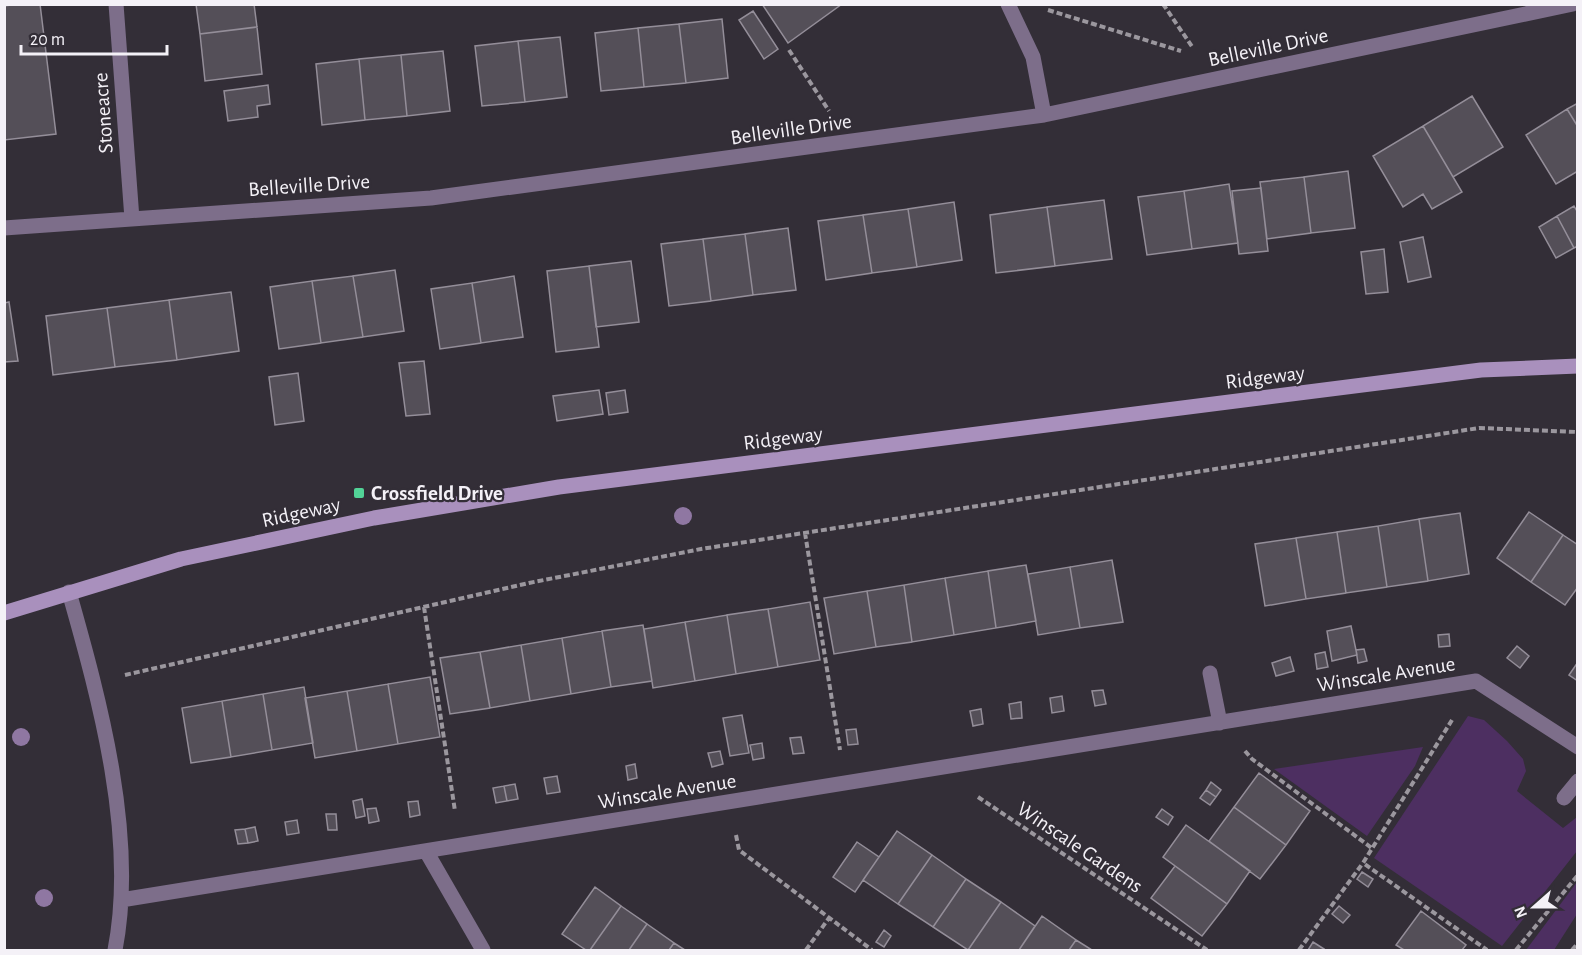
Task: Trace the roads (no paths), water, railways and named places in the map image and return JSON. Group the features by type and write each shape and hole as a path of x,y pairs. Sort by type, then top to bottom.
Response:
{"street":[{"name":"Stoneacre","path":"116,4 132,219"},
{"path":"1008,4 1033,57 1044,115"},
{"name":"Belleville Drive","path":"4,228 431,198 1044,115 1573,4"},
{"name":"Ridgeway","path":"4,613 192,556 374,518 560,487 1481,370 1578,366"},
{"path":"69,592 94,682 120,835 121,900 115,951"},
{"path":"1210,673 1220,723"},
{"name":"Winscale Avenue","path":"121,900 1476,681 1578,747"},
{"path":"1564,798 1578,781"},
{"path":"426,851 483,951"}],"place":[{"name":"Crossfield Drive","path":"359,493"}]}
